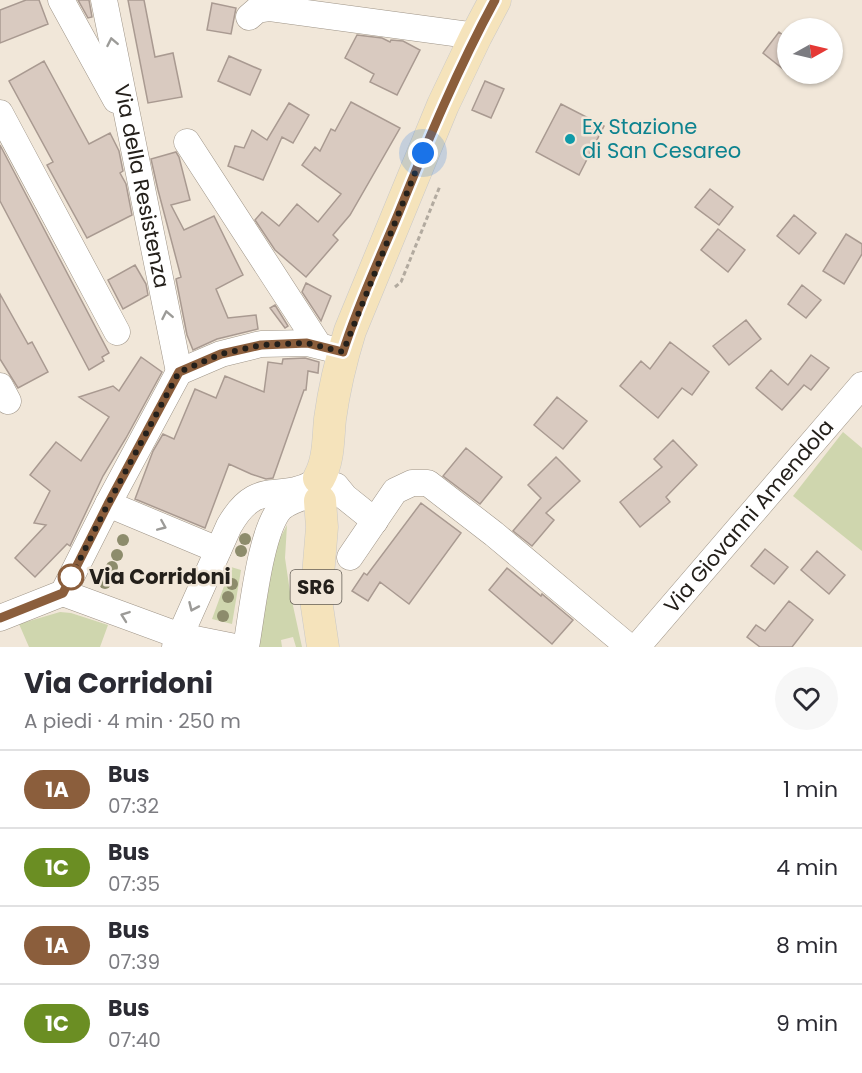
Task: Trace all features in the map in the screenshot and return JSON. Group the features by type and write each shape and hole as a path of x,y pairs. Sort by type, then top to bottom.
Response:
{"main road":[{"name":"SR6","path":"323,647 316,593 334,394 330,348 485,19"}],"street":[{"path":"61,0 129,123"},
{"name":"Via della Resistenza","path":"104,0 179,372"},
{"path":"339,0 351,8 485,19"},
{"path":"249,17 257,10 270,8 485,19"},
{"path":"0,113 117,332"},
{"path":"187,142 330,348"},
{"path":"0,618 63,593 179,372 221,354 251,346 295,342 330,348"},
{"name":"Via Giovanni Amendola","path":"637,647 862,385"},
{"path":"350,557 398,489 412,483 428,483 494,534 629,647"},
{"path":"178,641 235,516 245,504 257,496 267,492 301,488 326,491 375,520"},
{"path":"264,549 273,522 282,507 287,503 326,491"},
{"path":"108,504 218,550"},
{"path":"235,516 255,508 263,511 267,524 246,647"},
{"path":"63,593 178,641 235,647"}],"path":[{"path":"388,293 401,282 440,186"}],"green space":[{"path":"843,432 862,448 862,551 793,496"},
{"path":"287,525 285,558 302,647 296,647 293,637 281,640 282,647 258,647 276,546"},
{"path":"231,567 241,570 232,624 212,619"},
{"path":"60,612 71,613 108,625 100,647 29,647 19,624"}],"building":[{"path":"26,0 39,0 48,24 0,43 0,10"},
{"path":"78,0 89,0 92,17 88,18"},
{"path":"128,0 144,0 155,57 173,53 182,97 148,103"},
{"path":"212,3 236,8 231,34 207,30"},
{"path":"357,35 382,38 390,42 391,40 403,41 420,50 397,95 370,82 374,74 345,58"},
{"path":"777,35 777,64 763,53"},
{"path":"229,56 261,70 250,95 218,81"},
{"path":"44,61 89,144 110,133 119,151 123,171 120,173 126,184 132,215 87,238 47,165 53,162 9,81"},
{"path":"485,81 504,89 491,118 472,110"},
{"path":"351,102 400,128 350,215 333,235 338,240 306,277 275,250 255,220 262,212 279,226 297,204 318,222 341,194 302,165 315,147 320,151 331,129 335,131"},
{"path":"289,103 309,115 293,143 282,137 263,180 228,166 235,146 244,148 252,130 267,140"},
{"name":"Ex Stazione di San Cesareo","path":"561,104 604,126 579,175 536,152"},
{"path":"0,145 109,353 102,357 104,361 89,370 0,201"},
{"path":"176,152 190,200 171,205 184,230 214,216 243,275 216,289 228,318 256,315 258,329 217,339 193,350 187,335 176,279 181,277 151,159"},
{"path":"710,189 733,207 719,225 695,207"},
{"path":"794,215 816,233 799,254 777,236"},
{"path":"718,229 745,250 728,272 701,250"},
{"path":"846,234 862,244 862,254 844,284 823,271"},
{"path":"135,265 146,284 148,295 123,309 108,280"},
{"path":"306,283 331,296 321,321 302,292"},
{"path":"802,285 821,300 806,318 788,304"},
{"path":"0,294 28,344 32,342 48,372 18,388 0,359"},
{"path":"275,305 288,326 285,328 270,308"},
{"path":"746,320 761,339 729,365 713,346"},
{"path":"670,342 709,372 692,395 682,388 658,418 620,386 641,361 650,369"},
{"path":"811,355 829,368 811,390 804,385 782,410 756,388 771,370 788,385"},
{"path":"141,357 162,372 103,476 70,546 67,544 35,577 15,558 46,525 34,523 50,491 30,475 56,442 81,461 109,417 79,397 113,386 119,391"},
{"path":"305,358 319,362 318,373 308,371 306,390 304,390 273,478 266,479 229,464 205,528 135,499 153,451 163,434 174,439 195,389 216,398 225,376 264,392 268,362 282,364 283,359"},
{"path":"557,397 587,421 563,449 534,425"},
{"path":"673,440 697,465 666,497 670,502 640,527 620,502 662,467 654,459"},
{"path":"466,448 502,477 480,504 443,476"},
{"path":"556,457 580,481 546,513 554,520 532,546 513,531 541,498 528,485"},
{"path":"421,503 461,533 409,604 380,582 368,601 352,591 364,573 367,575"},
{"path":"765,549 788,567 774,584 751,566"},
{"path":"817,551 845,575 829,594 801,570"},
{"path":"507,568 573,620 552,644 489,590"},
{"path":"789,601 813,620 792,647 760,647 747,637 756,625 765,631"}],"bus line":[{"name":"1A","path":"0,618 63,593 179,372 221,354 261,345 307,343 343,352 443,105 495,0"}],"place":[{"name":"Ex Stazione di San Cesareo","path":"570,139"},
{"name":"Via Corridoni","path":"71,577"}],"route":[{"path":"71,577 179,372 221,354 261,345 307,343 343,352 423,153"}]}
